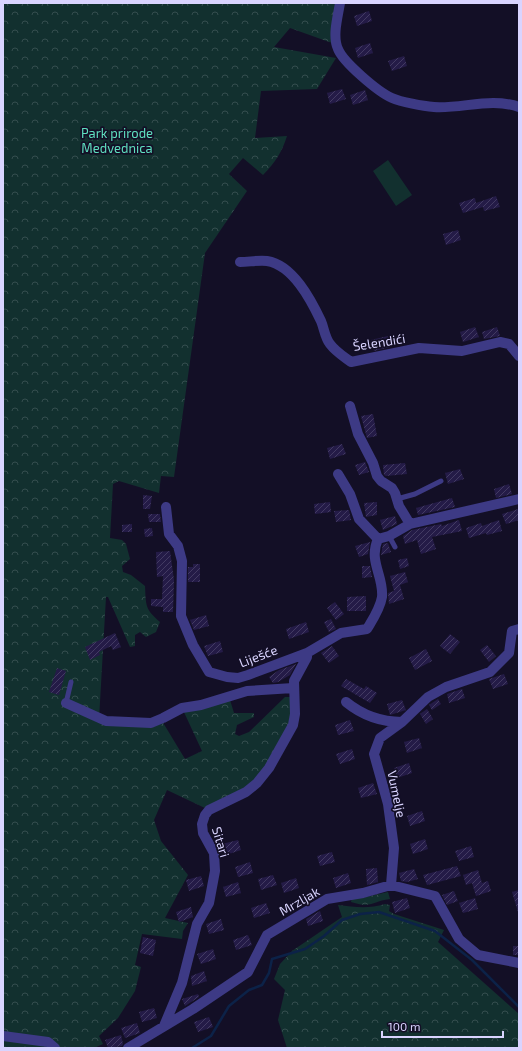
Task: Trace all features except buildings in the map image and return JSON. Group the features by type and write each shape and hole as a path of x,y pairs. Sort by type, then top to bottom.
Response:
{"street":[{"path":"340,3 336,36 338,49 363,77 393,98 433,107 502,103 519,107"},
{"name":"Šelendići","path":"240,262 257,261 273,263 290,275 307,292 322,323 329,342 337,353 351,362 419,348 462,351 500,342 508,344 519,356"},
{"path":"350,406 358,434 373,463 377,476 381,481 392,488 399,506 410,524"},
{"path":"338,474 350,494 359,519 378,539 389,536 410,524 519,499"},
{"name":"Liješće","path":"166,507 169,534 178,546 182,561 181,616 193,645 209,672 238,678 307,653 341,633 367,629 379,608 382,597 382,588 374,556 374,546 378,539"},
{"name":"Vumelje","path":"391,885 394,848 388,804 374,754 380,738 402,722 428,697 446,687 490,672 509,653 512,631 519,629"},
{"name":"Sitari","path":"164,1026 182,983 197,924 209,903 215,870 214,853 203,833 202,824 205,815 209,810 246,792 257,783 269,768 292,725 295,703 293,688 294,681 308,657 307,653"},
{"path":"66,702 106,721 151,723 182,708 201,705 247,691 293,688"},
{"path":"346,702 360,713 389,722 402,722"},
{"path":"391,885 434,896 460,939 478,955 519,964"},
{"name":"Mrzljak","path":"128,1048 248,972 267,935 327,899 363,893 391,885"},
{"path":"3,1036 48,1042 55,1048"}],"lane":[{"path":"397,498 416,494 441,481"},
{"path":"389,536 395,547"},
{"path":"66,702 71,682"}],"green space":[{"name":"Park prirode Medvednica","path":"3,3 338,3 332,43 290,28 274,47 336,58 317,89 261,91 255,138 287,136 278,157 263,175 243,158 229,174 247,191 205,253 174,477 161,476 159,493 119,481 113,484 110,538 122,540 126,544 130,559 122,566 123,572 131,575 145,586 147,607 151,614 160,622 156,632 146,637 140,632 135,635 135,646 130,647 108,597 106,597 99,719 162,721 185,759 202,751 183,710 230,700 234,713 254,713 254,717 237,725 235,734 239,736 249,732 285,697 291,697 290,723 275,753 254,783 207,809 167,790 154,820 161,841 188,875 165,918 188,923 183,931 182,939 142,934 135,965 141,967 135,991 118,1018 99,1036 103,1044 94,1048 3,1048"},
{"path":"388,160 412,195 396,206 373,171"},
{"path":"388,892 390,899 372,904 364,905 351,902 352,898 361,898"},
{"path":"385,904 390,905 389,911 394,914 444,930 438,942 519,1014 519,1048 287,1048 278,1020 285,990 274,979 280,964 292,951 342,917 338,905 367,907"}],"waterway":[{"path":"192,1048 211,1036 229,1006 249,990 262,985 269,973 272,959 305,949 324,936 342,920 360,914 379,912 435,931 472,960 519,1007"}]}
